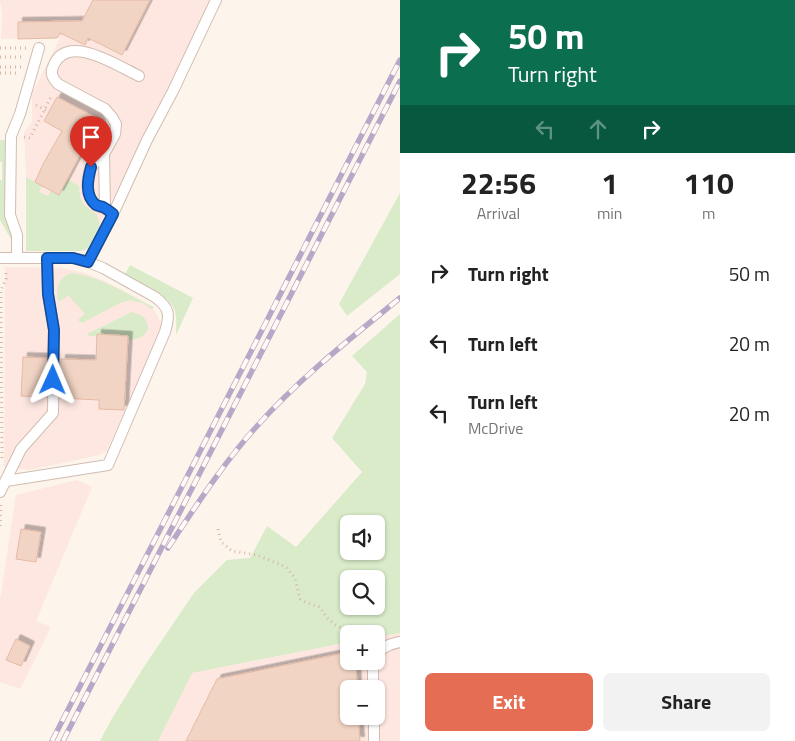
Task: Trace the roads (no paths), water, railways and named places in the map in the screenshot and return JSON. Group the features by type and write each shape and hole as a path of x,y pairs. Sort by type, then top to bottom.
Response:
{"lane":[{"path":"88,262 109,211 174,91 216,0"},
{"path":"17,258 17,235 10,215 11,136 20,114 40,48"},
{"path":"109,211 96,205 90,197 88,180 91,167 104,154 115,134 116,124 105,108 58,84 51,72 57,59 73,50 94,54 140,76"},
{"path":"104,154 109,211"},
{"path":"2,487 108,465 168,321 168,312 163,303 155,297 103,268 88,262 73,258 3,258"},
{"path":"2,487 21,449 53,413 54,330 48,294 47,258"},
{"path":"385,647 400,642"},
{"path":"374,725 374,741"}],"railway":[{"path":"52,741 400,60"},
{"path":"63,741 400,81"},
{"path":"168,548 245,439 308,375 400,298"}]}
